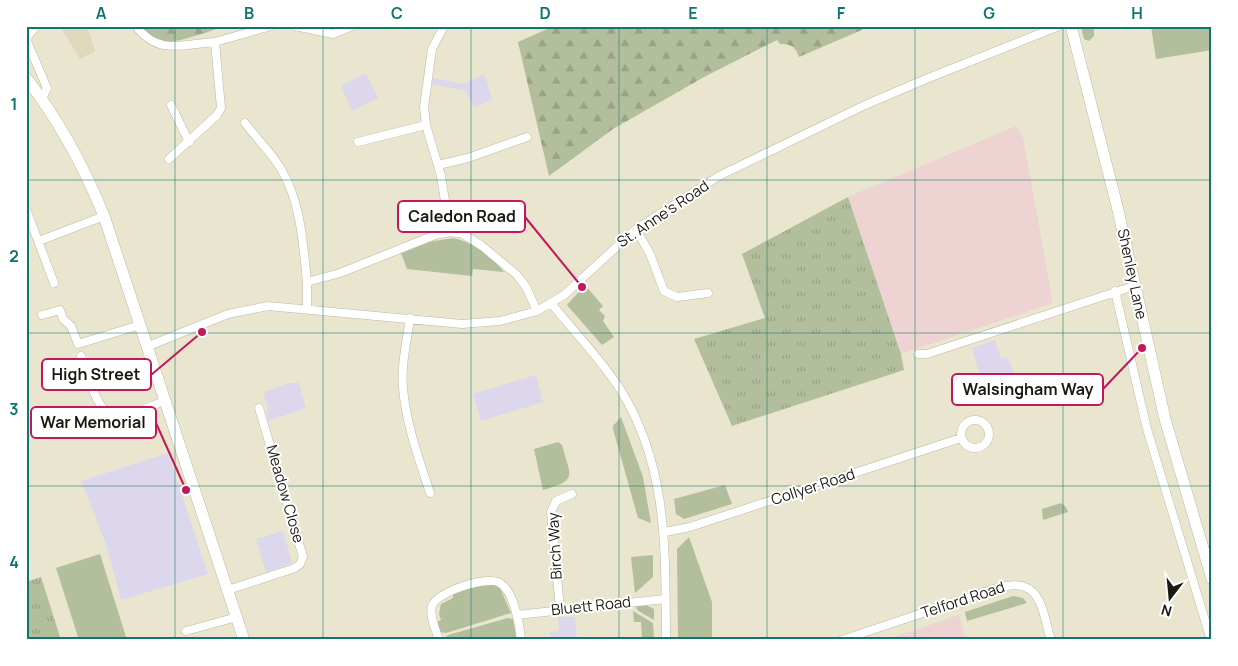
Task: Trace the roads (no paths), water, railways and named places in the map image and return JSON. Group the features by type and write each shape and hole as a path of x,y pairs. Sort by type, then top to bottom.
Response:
{"street":[{"path":"36,26 28,36 27,41 47,88 42,99"},
{"path":"136,26 143,36 158,45 169,46 215,42 271,26"},
{"path":"294,26 327,34 340,32 352,26"},
{"path":"444,26 432,49 424,90 426,125 438,165 450,232"},
{"name":"St. Anne's Road","path":"146,347 197,325 246,310 268,306 484,324 537,311 564,295 636,229 711,181 767,151 926,79 1059,26"},
{"name":"Shenley Lane","path":"1072,26 1118,210 1165,419 1212,579"},
{"path":"169,160 221,108 215,42"},
{"path":"26,78 42,99 83,168 104,216 244,640"},
{"path":"171,105 189,142"},
{"path":"245,124 281,168 292,192 300,222 308,309"},
{"path":"358,142 426,125"},
{"path":"438,165 460,161 527,137"},
{"path":"26,209 40,241 54,283"},
{"path":"40,241 104,216"},
{"path":"636,229 650,254 661,287 672,296 684,297 708,293"},
{"path":"307,282 340,273 425,238 450,232 471,237 501,260 522,282 537,311"},
{"path":"918,354 927,354 1134,286"},
{"name":"Shenley Lane","path":"1116,291 1147,429 1211,640"},
{"path":"551,303 606,369 631,410 654,470 665,532 666,640"},
{"path":"42,315 60,310 63,320 71,326 78,344 140,325"},
{"path":"410,318 404,355 403,387 406,413 430,494"},
{"path":"81,356 100,405 106,413 122,416 164,401"},
{"name":"Meadow Close","path":"228,590 295,568 300,564 303,557 259,408"},
{"name":"Collyer Road","path":"665,532 690,527 961,438"},
{"name":"Birch Way","path":"560,609 551,512 556,500 572,494"},
{"path":"439,640 431,613 436,599 444,593 486,580 495,580 505,588 517,614 521,640"},
{"name":"Telford Road","path":"842,640 997,588 1020,584 1033,590 1038,597 1051,640"},
{"name":"Bluett Road","path":"517,614 665,599"},
{"path":"186,631 237,617"}],"place":[{"name":"Caledon Road","path":"582,287"},
{"name":"High Street","path":"202,332"},
{"name":"Walsingham Way","path":"1142,348"},
{"name":"War Memorial","path":"186,490"}]}
